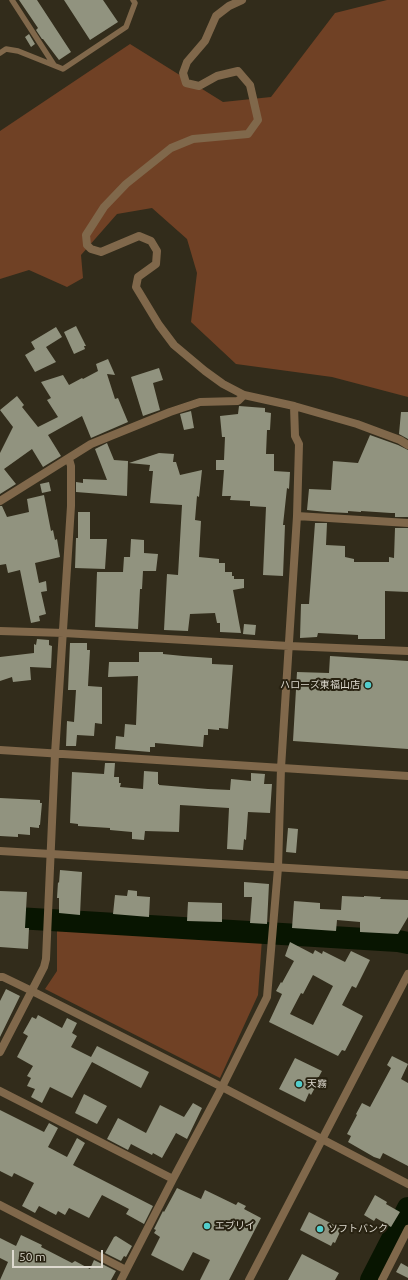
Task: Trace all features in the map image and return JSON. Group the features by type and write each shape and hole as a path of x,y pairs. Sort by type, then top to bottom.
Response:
{"street":[{"path":"242,0 229,6 216,16 205,41 187,62 183,73 186,83 199,86 218,76 238,71 250,86 258,120 255,125 248,134 193,139 171,148 121,190 104,207 86,235 87,245 91,250 101,252 139,236 152,241 157,251 156,264 138,276 136,286 159,325 174,345 223,384 244,395 294,406 357,424 400,440 408,445"},
{"path":"0,501 91,444 170,412 200,402 238,401 244,395"},
{"path":"121,1280 172,1179 222,1087 267,997 278,868 281,768 297,516 299,444 295,436 294,406"},
{"path":"0,1052 44,967 46,959 55,754 71,506 71,466 68,459"},
{"path":"297,516 408,523"},
{"path":"0,631 408,651"},
{"path":"0,750 408,776"},
{"path":"0,851 408,875"},
{"path":"249,1280 408,974"},
{"path":"0,976 222,1087 408,1184"},
{"path":"0,1091 172,1179"},
{"path":"0,1205 126,1270"},
{"path":"382,1280 408,1229"}],"lane":[{"path":"12,0 55,66"},
{"path":"0,52 6,49 18,51 63,69 126,27 135,3 133,0"}],"shaded area":[{"path":"387,0 408,0 408,397 332,377 236,364 191,322 197,273 187,239 152,208 117,214 81,255 83,278 67,287 29,270 0,279 0,131 130,44 223,102 271,97 335,13"},
{"path":"57,927 262,939 258,995 220,1078 45,989 57,971"}],"building":[{"path":"19,0 37,0 71,52 59,60 36,30 38,28"},
{"path":"64,0 103,0 118,22 90,40"},
{"path":"29,34 35,44 31,47 25,37"},
{"path":"76,326 86,346 84,346 85,349 74,354 64,332"},
{"path":"56,327 62,337 46,347 56,362 35,372 25,355 35,349 31,342"},
{"path":"108,359 115,375 107,374 115,399 118,398 128,422 91,438 82,416 48,435 61,456 43,467 32,449 4,469 16,484 0,494 0,453 13,427 0,410 17,396 24,405 22,407 38,427 58,417 47,400 51,398 41,382 63,375 69,385 98,371 96,364"},
{"path":"159,368 163,380 153,383 160,410 143,416 131,377"},
{"path":"239,406 265,408 265,412 271,413 270,430 267,430 266,454 274,454 274,471 290,472 289,489 287,488 283,525 285,525 283,576 263,575 266,507 250,506 250,501 230,500 231,496 222,496 224,470 216,470 216,460 224,460 225,437 222,437 220,416 238,414"},
{"path":"191,411 194,428 184,430 180,414"},
{"path":"401,412 408,412 408,439 399,434"},
{"path":"370,435 408,450 408,517 395,517 395,513 348,511 348,513 307,510 309,489 331,490 333,461 358,463"},
{"path":"107,443 114,460 128,461 127,496 76,492 76,482 83,483 83,479 107,480 95,449"},
{"path":"159,453 174,454 173,462 176,462 180,475 202,470 199,497 197,496 195,520 201,521 199,557 219,559 219,563 225,563 225,572 232,572 234,579 244,579 244,588 233,590 241,633 220,632 220,623 217,623 215,613 190,614 188,631 164,630 167,574 178,575 182,505 150,503 153,471 149,471 150,465 129,463"},
{"path":"49,482 51,491 42,493 40,484"},
{"path":"44,495 51,531 53,530 55,540 57,539 60,557 35,563 39,583 46,581 47,591 41,592 46,614 39,616 40,621 31,623 20,570 8,573 6,564 0,565 0,506 2,506 7,517 29,512 27,499"},
{"path":"78,512 90,512 90,539 107,539 105,569 75,568 76,538 78,538"},
{"path":"315,523 327,523 326,545 345,546 345,557 354,559 354,562 389,562 389,557 394,558 395,528 408,528 408,592 385,591 385,639 358,639 358,635 318,633 317,637 300,638 301,604 309,604"},
{"path":"131,539 144,540 144,553 158,554 156,571 143,571 142,589 140,589 138,629 95,627 97,572 123,572 124,557 130,557"},
{"path":"244,624 256,625 255,635 243,634"},
{"path":"37,639 49,640 49,645 52,646 51,668 30,667 31,680 13,682 12,677 0,681 0,657 34,653 34,644 36,645"},
{"path":"70,643 87,643 87,650 90,650 88,686 102,687 102,724 95,723 94,736 77,735 76,746 66,746 67,721 74,722 76,690 68,690"},
{"path":"139,652 163,652 163,654 212,658 212,664 233,665 228,729 208,729 208,735 204,735 203,747 155,743 155,747 150,747 150,752 115,749 116,736 124,737 125,724 136,725 138,676 108,677 109,662 139,662"},
{"name":"ハローズ東福山店","path":"330,656 408,661 408,749 293,741 297,672 329,673"},
{"path":"105,763 115,763 114,777 119,777 119,783 121,783 120,787 143,789 144,771 158,772 159,785 230,790 231,779 251,781 251,773 265,774 264,784 272,784 270,813 248,812 246,840 244,839 243,850 227,849 229,808 180,805 179,832 145,831 144,840 132,839 132,832 110,830 110,828 78,826 78,824 70,823 72,772 104,774"},
{"path":"0,798 40,800 40,803 42,803 39,828 30,827 30,835 18,834 18,837 0,836"},
{"path":"288,828 298,829 296,853 286,852"},
{"path":"60,870 82,872 80,915 59,913 59,898 57,898"},
{"path":"244,882 269,884 267,924 250,923 252,897 244,897"},
{"path":"128,890 137,891 137,896 150,897 149,917 113,914 115,895 127,896"},
{"path":"0,891 27,892 25,928 29,928 28,949 0,947"},
{"path":"342,896 381,897 380,899 408,900 408,917 398,934 360,932 360,922 337,920 336,931 292,928 294,901 320,903 320,909 341,910"},
{"path":"188,902 222,903 222,922 187,921"},
{"path":"290,942 313,954 315,950 322,954 323,951 345,962 351,951 370,960 356,988 352,986 342,1005 363,1016 345,1051 342,1050 338,1056 269,1022 282,994 276,991 294,961 285,956","holes":["313,975 333,986 313,1025 290,1014"]},
{"path":"6,989 20,996 0,1037 0,1001"},
{"path":"38,1015 62,1028 67,1018 77,1023 72,1033 77,1036 71,1047 91,1057 97,1046 149,1072 141,1088 92,1062 72,1098 50,1087 42,1103 31,1097 35,1089 27,1086 31,1078 27,1076 33,1066 17,1057 28,1036 23,1033 32,1017 36,1019"},
{"path":"392,1056 408,1064 401,1079 408,1083 408,1166 383,1153 380,1159 374,1157 348,1142 351,1136 347,1134 357,1115 356,1114 362,1103 370,1107 391,1068 387,1065"},
{"name":"天霧","path":"295,1058 322,1071 311,1095 309,1093 305,1102 279,1089"},
{"path":"84,1094 107,1106 97,1124 75,1113"},
{"path":"193,1103 202,1108 187,1139 176,1133 162,1158 153,1153 152,1155 131,1144 128,1150 107,1139 118,1118 146,1133 160,1105 184,1117"},
{"path":"0,1110 44,1132 49,1123 58,1128 48,1147 67,1157 77,1138 85,1143 73,1165 153,1206 144,1224 126,1214 129,1209 102,1195 89,1218 69,1208 65,1215 58,1211 56,1215 39,1206 35,1213 22,1206 34,1183 14,1173 12,1177 0,1171"},
{"name":"エブリイ","path":"177,1188 201,1199 205,1190 236,1205 238,1202 246,1206 244,1209 261,1218 229,1280 200,1280 210,1260 193,1252 183,1271 151,1255 160,1237 154,1233 156,1230 154,1229"},
{"path":"375,1195 387,1202 386,1204 400,1212 391,1227 376,1218 374,1221 364,1215"},
{"name":"ソフトバンク","path":"309,1212 340,1228 338,1231 340,1232 335,1243 333,1242 331,1246 300,1230"},
{"path":"21,1235 42,1245 41,1247 72,1263 75,1261 90,1269 94,1260 116,1271 111,1280 0,1280 8,1262 0,1258 0,1238 16,1246"},
{"path":"116,1236 132,1246 126,1257 124,1256 121,1261 105,1253"},
{"path":"302,1254 339,1273 335,1280 288,1280"},
{"path":"401,1263 408,1267 408,1278 396,1272"}],"waterway":[{"path":"0,917 398,941 408,943"},
{"path":"371,1280 408,1208"}],"place":[{"name":"ハローズ東福山店","path":"368,685"},
{"name":"天霧","path":"299,1084"},
{"name":"エブリイ","path":"207,1226"},
{"name":"ソフトバンク","path":"320,1229"}]}
